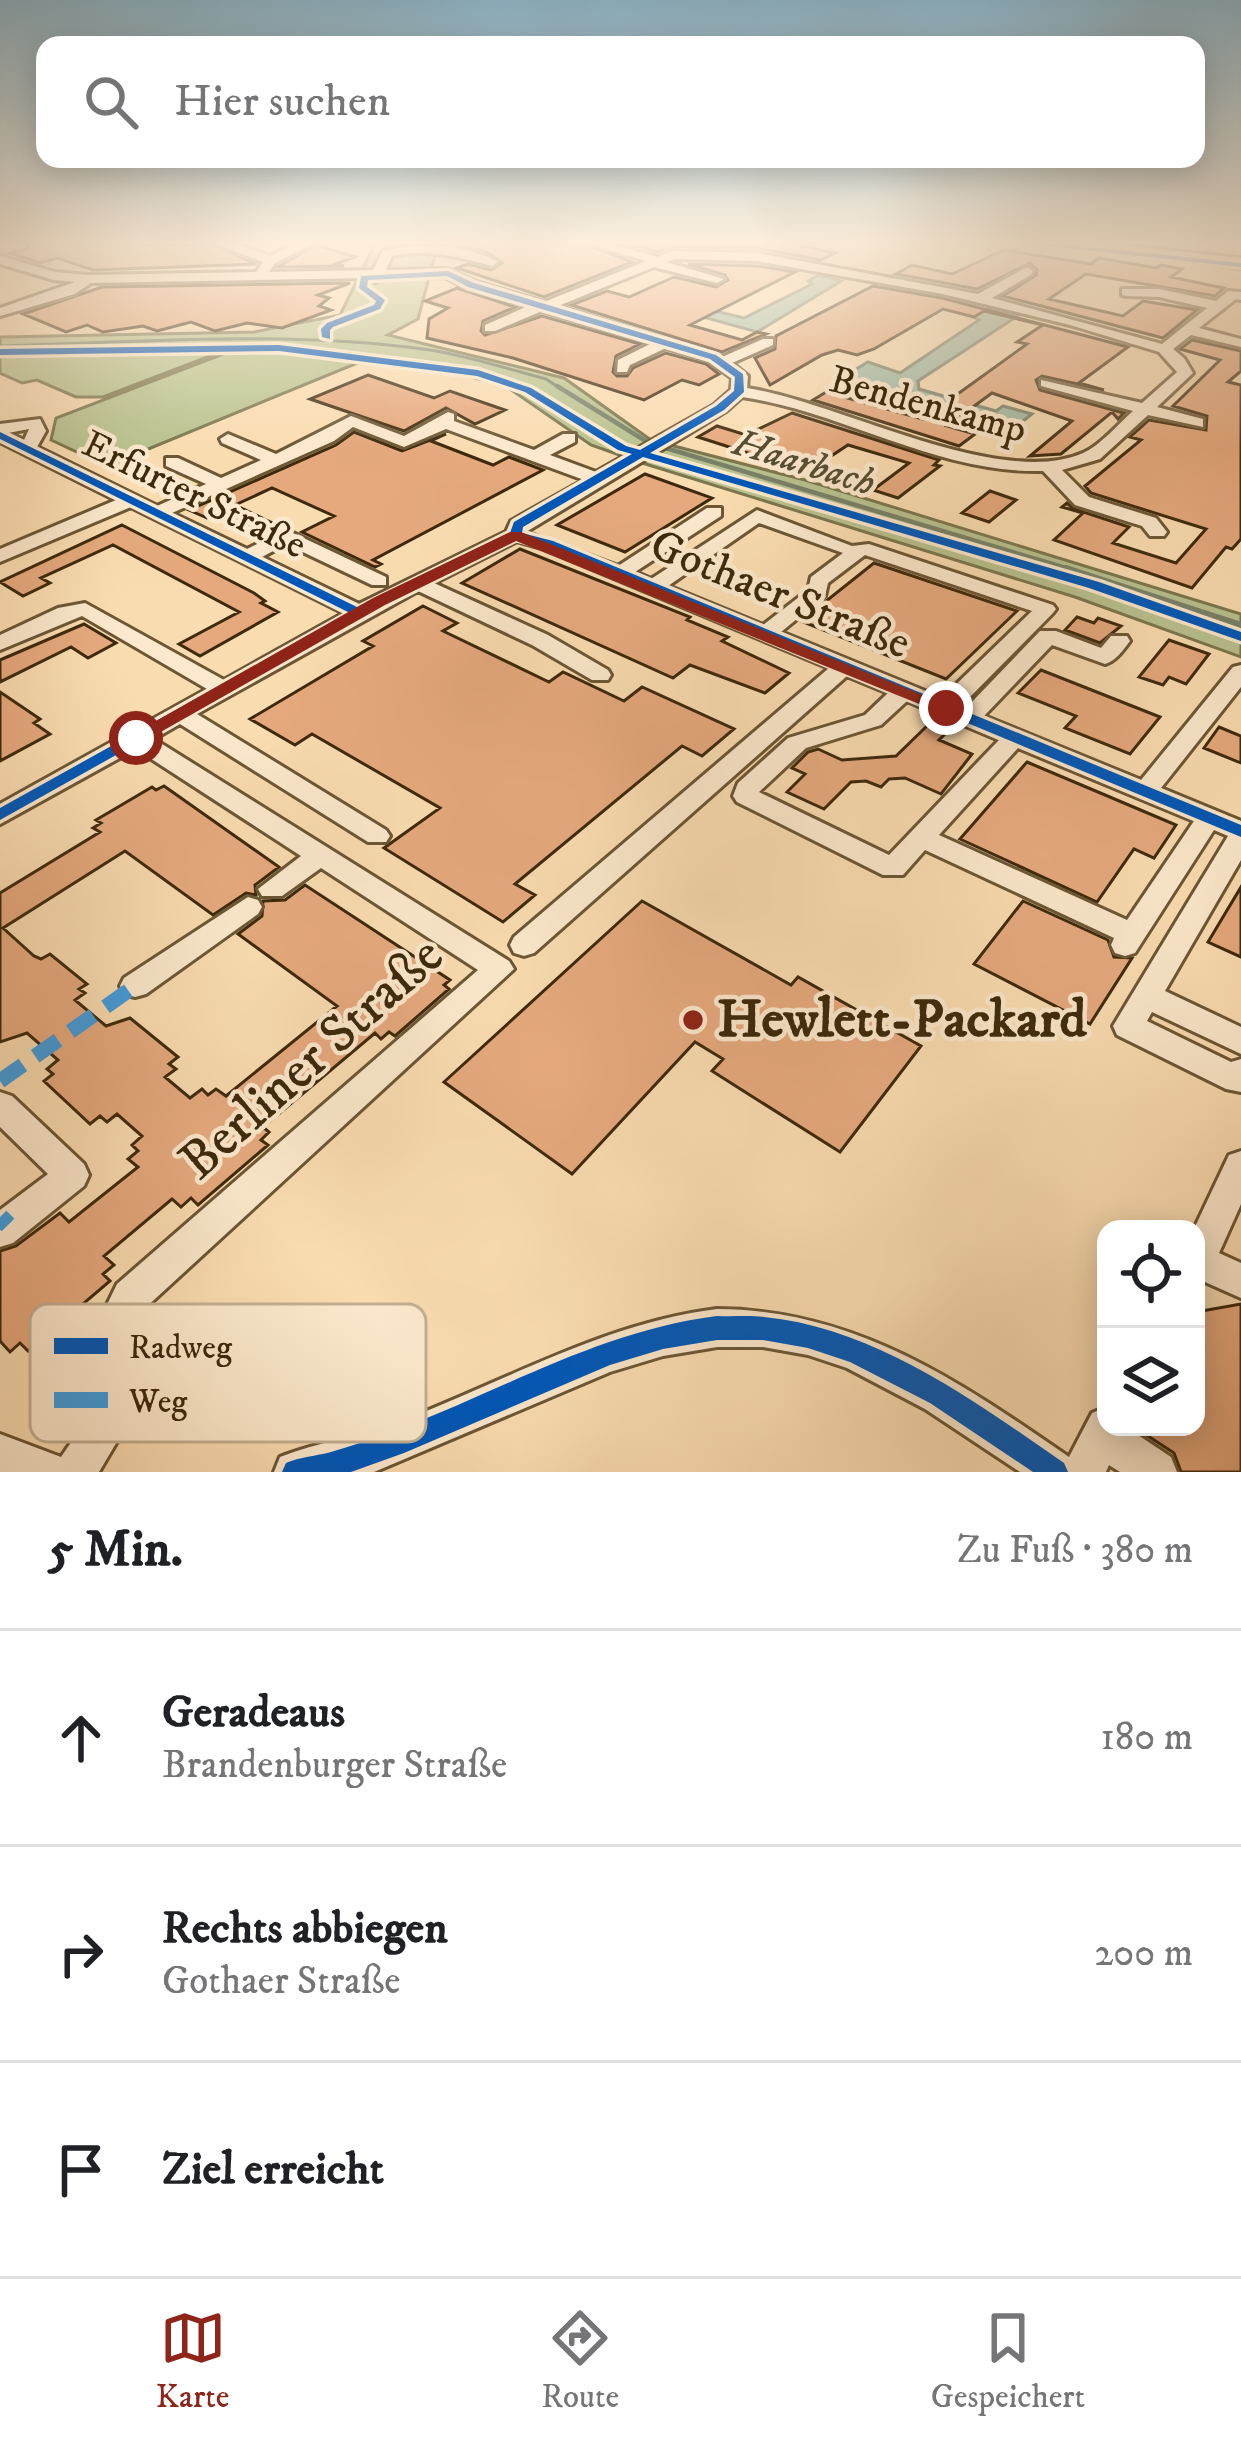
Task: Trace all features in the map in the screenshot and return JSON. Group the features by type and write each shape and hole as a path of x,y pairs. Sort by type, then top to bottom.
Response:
{"street":[{"path":"490,328 527,313"},
{"path":"0,815 360,613 515,535 518,525 720,408 739,392 740,376 723,362 565,313"},
{"path":"1030,313 1164,349 1210,313"},
{"path":"1188,330 1241,343"},
{"path":"723,362 768,342"},
{"path":"622,369 623,363 664,343"},
{"name":"Bendenkamp","path":"739,392 774,397 952,461 1051,468 1081,463 1185,373 1164,349"},
{"path":"1047,383 1197,423"},
{"path":"162,518 219,484 351,421 404,442 447,420 596,478"},
{"path":"834,430 862,431"},
{"name":"Erfurter Straße","path":"0,432 162,518 360,613"},
{"path":"536,456 569,438"},
{"path":"228,439 275,460"},
{"path":"172,463 219,484"},
{"path":"1051,468 1082,501 1149,522 1157,532"},
{"path":"162,518 241,491"},
{"path":"0,556 129,501"},
{"path":"620,574 714,512"},
{"path":"652,587 757,516 843,547"},
{"name":"Gothaer Straße","path":"515,535 766,633 1241,834"},
{"path":"245,558 286,538 379,581"},
{"path":"766,633 818,592 818,581 862,548 1046,609 946,708"},
{"path":"417,583 540,640 600,675"},
{"path":"0,643 64,612 85,609 224,689"},
{"path":"969,718 1048,636 1105,656 1119,640"},
{"path":"524,945 845,666"},
{"path":"1145,791 1241,672"},
{"path":"904,691 873,720 797,743 747,789 746,796 893,868 1016,737"},
{"path":"180,714 377,836"},
{"name":"Berliner Straße","path":"126,1304 438,1014 499,969 136,738"},
{"path":"923,838 1129,940 1209,818"},
{"path":"1241,834 1128,1026 1237,1080 1241,1072"},
{"path":"135,986 321,855"},
{"path":"1147,995 1241,1041"},
{"path":"0,1106 72,1175 0,1231"},
{"path":"1205,1243 1241,1166"},
{"path":"1205,1264 1241,1281"},
{"path":"426,1430 594,1358 719,1328 790,1333 846,1348 983,1422 1055,1472"},
{"name":"Berliner Straße","path":"75,1472 95,1442"},
{"path":"295,1472 322,1468 393,1442"},
{"path":"1098,1445 1156,1472"},
{"path":"0,1455 46,1472"}],"green space":[{"path":"420,313 418,319 388,335 564,378 651,440 805,480 1241,614 1241,657 1075,597 591,445 504,385 442,370 362,361 107,466 51,440 56,418 231,348 103,397 76,397 37,380 22,383 0,373 0,337 254,332 340,315"}],"shaded area":[{"path":"688,313 722,313 744,318 755,313 789,313 757,332"},
{"path":"980,313 1019,315 918,381 919,389 996,411 1003,406 1032,414 1022,422 995,423 843,377 868,362 900,373 979,320 973,317"}],"building":[{"path":"324,313 282,328 247,323 215,331 191,322 157,331 143,326 103,332 87,325 66,332 23,314"},
{"path":"440,313 502,313 483,321 485,335 542,316 640,344 616,356 613,372 617,376 627,376 633,368 666,353 706,364 719,374 699,385 682,380 644,400 513,358 427,338 429,319"},
{"path":"596,313 714,313 690,325 742,340 757,332 766,334 722,352"},
{"path":"821,313 937,313 874,349 857,355 838,350 822,355 770,385 755,358 775,349 776,336"},
{"path":"991,313 998,313 1128,347 1079,383 1104,390 1042,376 1036,380 1040,390 1124,413 1118,419 1112,412 1061,454 1030,456 1072,421 992,393 947,426 975,434 959,446 813,400 826,392 923,419 1027,344 1017,342 1043,325"},
{"path":"1067,313 1194,313 1163,338"},
{"path":"1192,340 1241,351 1241,371 1228,382 1241,385 1241,539 1232,549 1226,547 1192,588 1054,540 1083,513 1062,507 1067,503 1129,527 1113,543 1176,563 1206,529 1091,493 1085,486 1141,440 1130,437 1149,420 1206,430 1207,416 1173,406 1220,360 1180,349"},
{"path":"368,375 434,398 450,391 505,410 475,424 446,408 404,431 310,399"},
{"path":"792,413 939,460 934,465 940,466 898,498 873,490 909,463 848,445 807,472 698,437 717,426 746,435"},
{"path":"354,432 402,451 446,434 431,441 493,465 509,457 543,470 373,560 381,564 375,567 302,532 334,516 272,488 235,505 285,529 262,537 215,515 207,518 189,510 336,445"},
{"path":"645,474 712,498 625,552 557,525"},
{"path":"990,491 1016,500 989,522 962,513"},
{"path":"122,525 254,593 278,612 200,656 179,644 239,612 113,545 41,578 50,583 23,596 0,582"},
{"path":"520,549 690,617 687,620 728,637 722,641 789,673 765,693 690,665 673,678 462,583"},
{"path":"874,563 1017,611 946,679 801,621"},
{"path":"423,606 457,623 443,631 549,682 563,672 624,701 642,687 734,729 702,756 682,746 515,884 535,895 503,922 384,848 440,808 312,734 295,745 250,719 373,646 363,641"},
{"path":"1077,617 1121,626 1100,643 1065,630"},
{"path":"84,624 116,643 88,658 71,647 0,682 0,660"},
{"path":"1169,640 1209,654 1186,684 1169,677 1163,685 1139,677"},
{"path":"1041,670 1160,717 1130,754 1065,728 1076,716 1018,693"},
{"path":"0,692 40,719 34,723 50,734 0,761"},
{"path":"928,725 946,733 939,740 972,754 941,794 905,778 889,779 881,787 851,782 824,809 787,792 805,774 792,768 808,752 818,749 842,760 896,756"},
{"path":"1219,727 1241,736 1241,763 1204,748"},
{"path":"1027,762 1176,825 1154,858 1134,849 1097,902 960,839"},
{"path":"164,786 279,867 255,885 256,895 246,893 213,915 125,851 3,928 34,956 41,959 50,954 87,984 79,989 85,993 75,1000 106,1026 130,1018 178,1057 169,1064 176,1069 165,1077 190,1098 202,1089 208,1095 216,1089 226,1096 337,1006 238,934 262,916 263,901 285,900 305,885 450,980 444,985 449,989 395,1036 389,1032 381,1039 375,1033 263,1127 269,1132 261,1140 268,1145 198,1205 191,1198 181,1207 172,1199 104,1256 114,1265 103,1274 110,1281 83,1304 30,1304 30,1349 20,1343 10,1352 0,1341 0,1251 16,1246 60,1213 69,1222 138,1167 128,1159 138,1151 132,1145 142,1136 117,1114 107,1122 100,1116 90,1124 44,1081 53,1074 47,1069 58,1060 27,1033 0,1042 0,893 100,832 93,828 101,823 96,820 152,787"},
{"path":"1241,887 1241,957 1208,942"},
{"name":"Hewlett-Packard","path":"642,901 791,985 798,977 921,1046 840,1152 712,1071 723,1059 695,1042 572,1174 444,1082"},
{"path":"1023,901 1108,940 1114,957 1132,958 1090,1024 974,964"},
{"path":"1241,1304 1241,1472 1181,1472 1174,1453 1148,1436 1205,1436 1205,1310"}],"waterway":[{"name":"Haarbach","path":"0,346 215,339 377,344 474,359 546,379 561,389"},
{"name":"Haarbach","path":"557,386 649,443 1066,568"},
{"name":"Haarbach","path":"1066,568 1076,571"},
{"name":"Haarbach","path":"1066,568 1241,625"}],"marked path":[{"path":"0,1081 135,986"},
{"path":"0,1217 8,1225"}],"cycle path":[{"path":"327,337 325,329 330,325 362,313"},
{"path":"0,815 379,602 515,535 518,525 720,408 739,392 740,376 713,357 564,313"},
{"path":"0,352 279,348 478,373 528,390 622,448 1094,585 1241,637"},
{"path":"0,435 360,613"},
{"path":"515,535 549,544 1241,831"},
{"path":"426,1430 610,1353 690,1331 763,1328 853,1351 896,1371 1055,1472"},
{"path":"295,1472 398,1442"}],"place":[{"name":"Hewlett-Packard","path":"693,1020"}],"route":[{"path":"136,738 379,602 515,535 548,544 946,708"}]}
